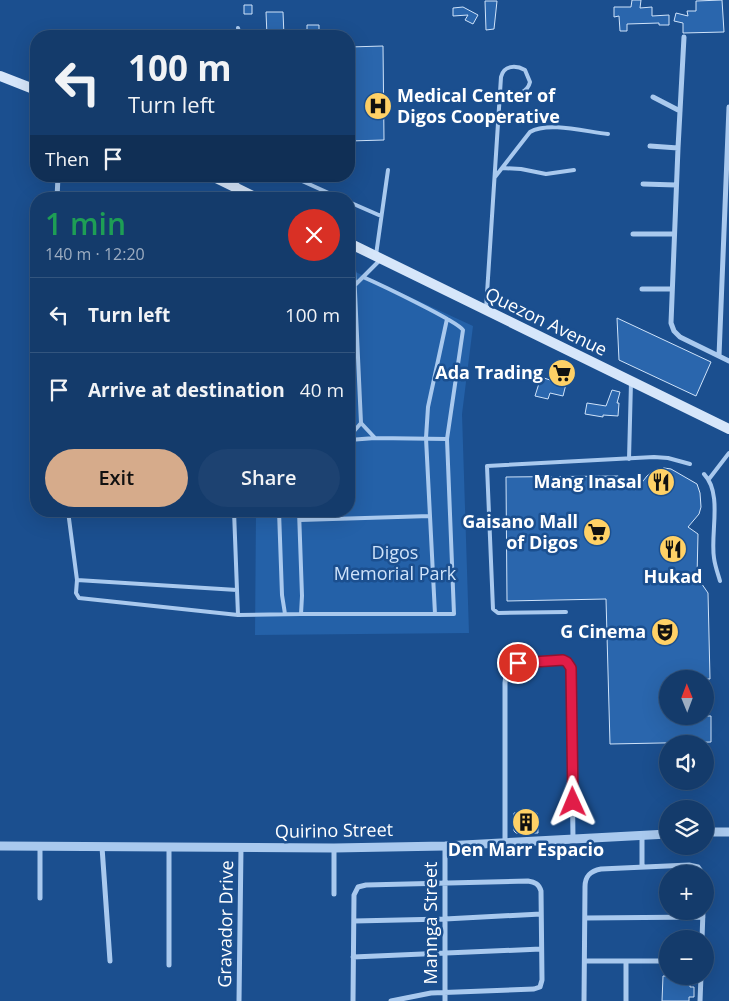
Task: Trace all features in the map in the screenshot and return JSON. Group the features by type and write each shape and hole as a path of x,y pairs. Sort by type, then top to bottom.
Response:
{"main road":[{"path":"0,76 30,88"},
{"path":"225,182 245,192"},
{"name":"Quezon Avenue","path":"355,246 729,429"}],"street":[{"path":"684,37 671,318 674,331 680,337 729,362"},
{"path":"653,97 680,111"},
{"path":"719,356 729,107"},
{"path":"650,146 678,148"},
{"path":"644,184 676,185"},
{"path":"633,234 674,234"},
{"path":"642,289 672,290"},
{"path":"505,843 505,683 507,671 512,665 518,663 559,660 567,662 572,670 573,839"},
{"path":"714,832 729,832"},
{"name":"Quirino Street","path":"0,846 334,848 445,846 659,835"},
{"path":"642,836 642,867"},
{"path":"40,846 40,898"},
{"name":"Mannga Street","path":"445,846 445,1001"},
{"path":"102,847 110,961"},
{"path":"169,848 169,965"},
{"name":"Gravador Drive","path":"239,1001 241,848"},
{"path":"334,848 334,894"},
{"path":"584,1001 585,883 589,874 601,869 659,866"},
{"path":"353,1001 354,895 361,886 536,882 541,891 542,980 540,987 445,992 417,995 391,1001"},
{"path":"354,921 445,920 541,914"},
{"path":"585,918 659,915"},
{"path":"353,957 542,949"},
{"path":"585,961 659,961"},
{"path":"626,961 626,1001"},
{"path":"700,1001 701,985"}],"lane":[{"path":"486,311 501,77 505,70 515,67 525,70 530,82 527,89 523,93 500,99"},
{"path":"495,177 530,132 535,129 554,127 608,134"},
{"path":"502,168 521,169 546,174 574,170"},
{"path":"375,438 361,423 355,284 364,277 378,258 388,170"},
{"path":"235,187 238,182"},
{"path":"304,182 326,192"},
{"path":"355,205 382,216"},
{"path":"69,517 78,598 238,614 454,614 447,438 463,330 462,327 364,277"},
{"path":"435,614 426,438 428,408 447,319"},
{"path":"629,459 630,382"},
{"path":"355,430 361,423"},
{"path":"355,438 447,438"},
{"path":"709,479 729,453"},
{"path":"566,612 498,613 493,609 487,466 668,458 690,464"},
{"path":"704,474 709,479 713,491 714,557 720,581"},
{"path":"300,520 430,516"},
{"path":"234,517 238,614"},
{"path":"279,517 282,595 285,614"},
{"path":"300,517 302,614"},
{"path":"77,580 237,590"}],"green space":[{"name":"Digos Memorial Park","path":"355,272 473,326 462,414 469,633 255,635 256,517 355,517"}],"building":[{"path":"632,0 641,0 640,8 652,7 652,16 669,15 669,25 659,25 659,23 627,24 627,31 620,31 619,16 614,17 614,7 631,7"},
{"path":"722,0 724,32 683,33 683,23 674,21 676,13 688,16 687,11 696,11 696,1"},
{"path":"485,1 497,1 494,29 486,30"},
{"path":"244,5 252,5 252,14 244,14"},
{"path":"463,7 478,15 473,24 465,20 468,15 453,16 453,8"},
{"path":"266,12 283,12 284,30 267,30"},
{"path":"307,25 319,25 319,30 307,30"},
{"path":"383,46 384,140 355,141 355,47"},
{"path":"617,318 711,362 696,396 619,360"},
{"path":"554,364 570,368 563,396 550,393 548,399 535,396 541,377 550,380"},
{"path":"612,390 620,392 617,403 619,403 618,416 603,415 603,417 585,414 587,403 606,406"},
{"path":"664,468 671,469 697,484 701,507 699,514 688,527 698,534 697,577 708,593 710,670 659,670 659,725 711,725 711,735 659,735 659,743 610,744 606,599 507,601 506,477 618,476 636,490 652,472"},
{"name":"Den Marr Espacio","path":"514,813 537,813 538,833 516,833 514,831"},
{"path":"663,985 690,985 690,987 694,987 694,997 689,997 689,1001 662,1001"}],"place":[{"name":"Medical Center of Digos Cooperative","path":"378,106"},
{"name":"Ada Trading","path":"562,373"},
{"name":"Mang Inasal","path":"661,482"},
{"name":"Gaisano Mall of Digos","path":"597,532"},
{"name":"Hukad","path":"673,549"},
{"name":"G Cinema","path":"665,632"},
{"name":"Den Marr Espacio","path":"526,822"}],"route":[{"path":"518,663 565,660 572,670 573,802"}]}
